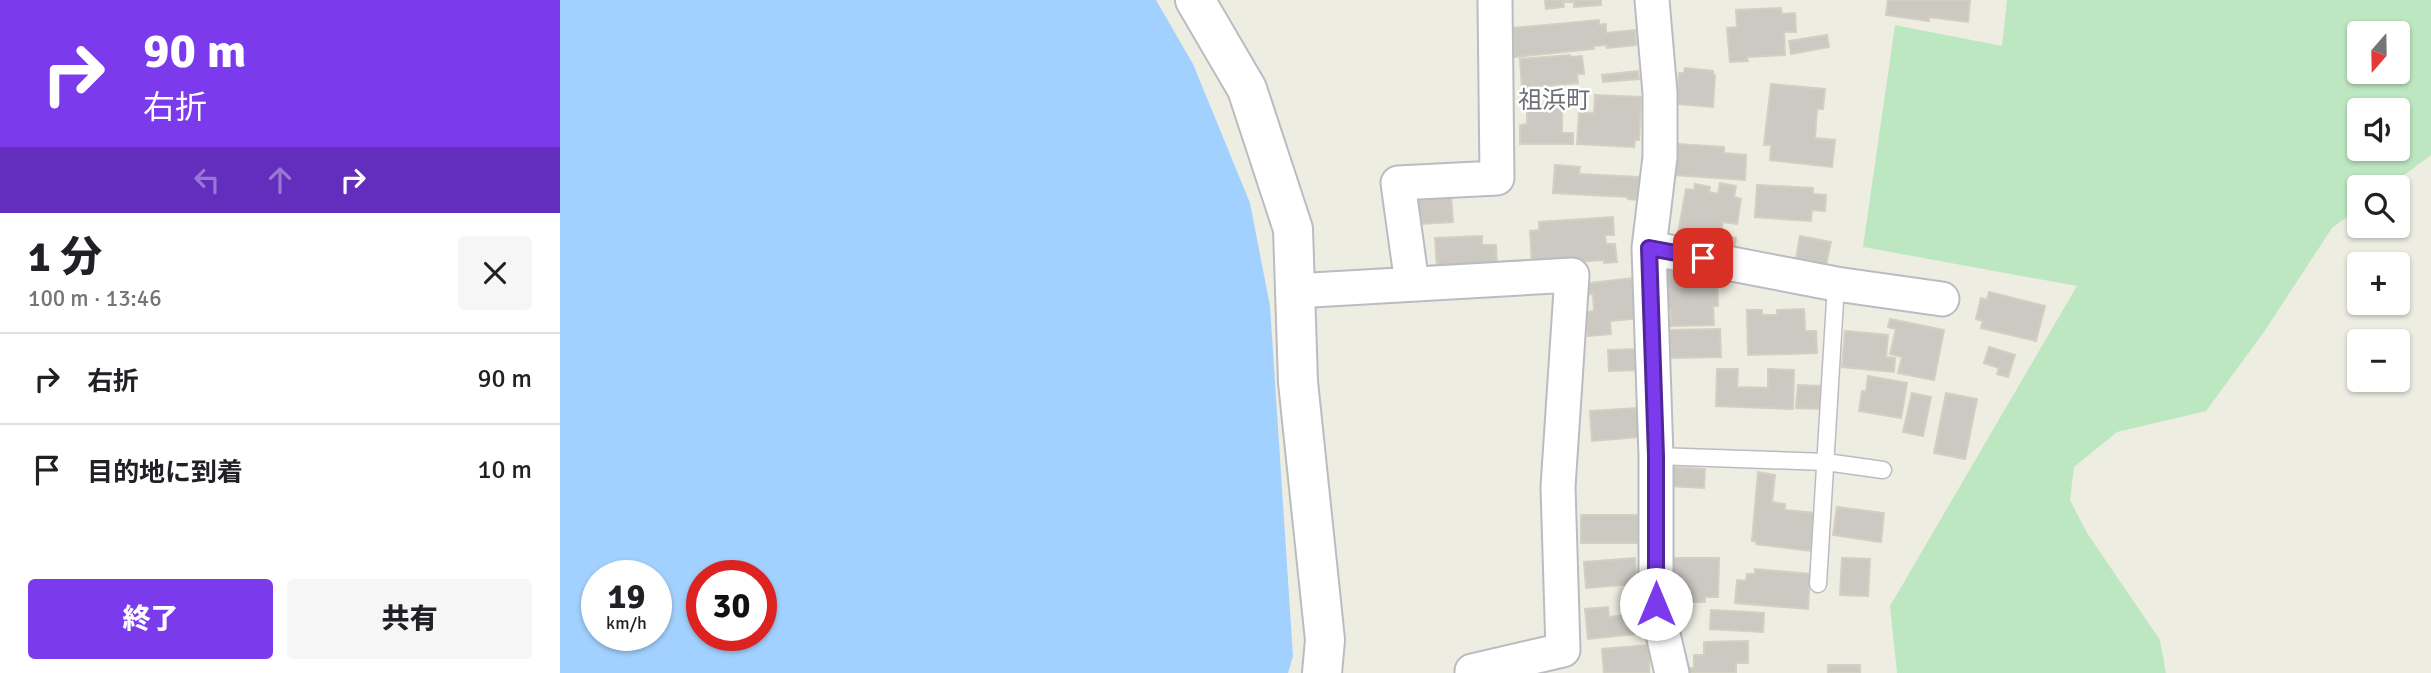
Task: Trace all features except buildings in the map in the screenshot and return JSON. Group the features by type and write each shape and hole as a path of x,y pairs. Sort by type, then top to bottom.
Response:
{"street":[{"path":"1195,0 1247,89 1293,229 1298,382 1325,640 1321,673"},
{"path":"1412,284 1398,183 1497,178 1495,0"},
{"path":"1652,0 1660,93 1660,157 1649,248 1656,456 1656,604 1672,673"},
{"path":"1649,248 1836,284 1942,299"},
{"path":"1312,290 1572,275 1558,487 1563,650 1472,673"}],"lane":[{"path":"1818,584 1836,284"},
{"path":"1656,456 1826,462 1883,470"}],"green space":[{"path":"2007,0 2431,0 2431,155 2404,175 2347,175 2347,217 2332,228 2264,332 2206,411 2117,432 2074,467 2070,500 2087,533 2160,640 2166,673 1897,673 1890,606 2077,286 1863,247 1895,25 2002,46"}],"water":[{"path":"560,0 1156,0 1193,64 1250,203 1270,306 1293,656 1288,673 560,673"}],"district":[{"name":"祖浜町","path":"1554,100"}],"route":[{"path":"1656,604 1656,456 1649,248 1703,258"}]}
